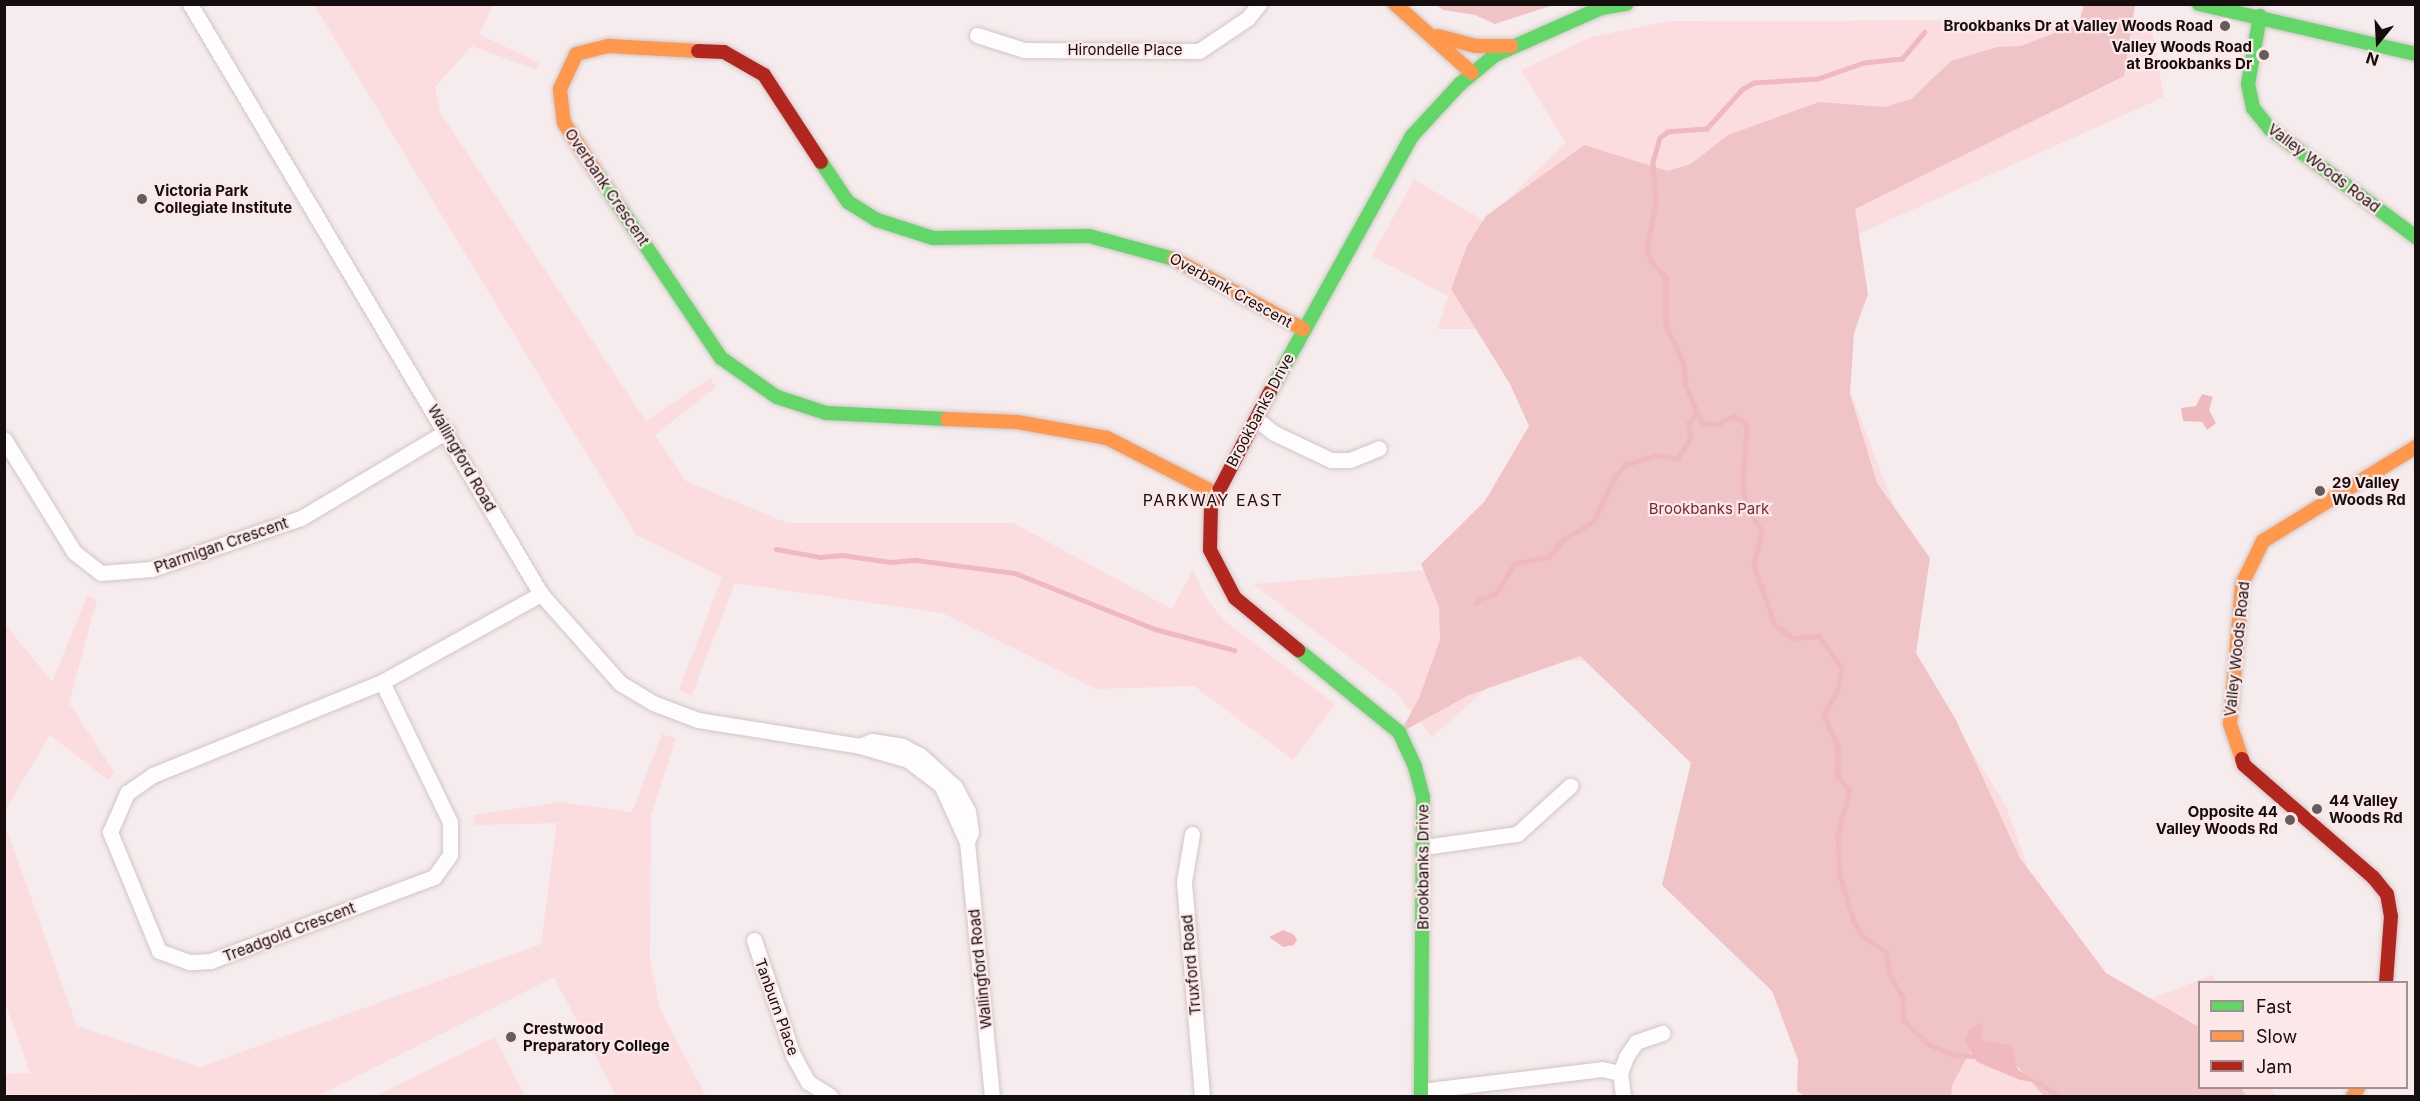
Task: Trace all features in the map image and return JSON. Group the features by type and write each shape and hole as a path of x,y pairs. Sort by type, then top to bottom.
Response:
{"street":[{"name":"Wallingford Road","path":"190,4 447,431 541,594 620,683 653,703 698,720 860,746 924,769 953,806 967,842 992,1096"},
{"name":"Hirondelle Place","path":"977,35 1024,50 1200,51 1248,18 1259,4"},
{"path":"1395,4 1472,73"},
{"name":"Brookbanks Drive","path":"1421,1094 1423,797 1400,732 1235,598 1210,550 1210,511 1215,493 1303,329 1412,136 1472,73 1512,46 1601,8 1627,4"},
{"path":"2199,4 2260,16 2415,54"},
{"name":"Valley Woods Road","path":"2260,16 2248,84 2253,108 2270,129 2415,237"},
{"path":"1427,31 1460,43 1512,46"},
{"name":"Overbank Crescent","path":"1215,493 1107,438 1017,422 826,413 777,397 730,365 721,358 564,123 560,88 576,54 609,46 724,52 764,75 848,202 877,220 933,238 1089,236 1164,253 1303,329"},
{"path":"1256,419 1275,433 1331,460 1350,460 1379,448"},
{"name":"Ptarmigan Crescent","path":"4,439 74,552 101,573 152,569 301,518 447,431"},
{"name":"Valley Woods Road","path":"2386,981 2391,916 2387,894 2373,877 2244,765 2230,724 2242,584 2263,541 2415,447"},
{"name":"Treadgold Crescent","path":"382,682 450,822 450,855 434,877 211,961 189,962 159,951 110,832 127,794 153,775 382,682 541,594"},
{"path":"1424,848 1517,834 1570,786"},
{"name":"Truxford Road","path":"1192,834 1184,882 1202,1096"},
{"name":"Tanburn Place","path":"754,940 793,1055 808,1082 830,1096"},
{"path":"1623,1096 1620,1073 1636,1042 1662,1033"},
{"path":"1421,1094 1602,1069 1620,1073"}],"green space":[{"path":"314,5 493,5 479,34 539,63 536,70 472,46 435,87 440,112 646,421 710,378 716,387 655,435 686,481 787,523 1013,523 1172,609 1193,570 1206,598 1225,621 1335,704 1293,760 1194,686 1096,689 942,613 735,583 692,695 679,690 722,577 636,535"},
{"path":"1436,5 1553,5 1495,24 1475,15 1443,10"},
{"name":"Brookbanks Park","path":"2084,5 2135,5 2124,76 1855,209 1868,294 1854,333 1850,394 1877,483 1930,558 1916,653 1956,720 2020,858 2106,973 2198,1026 2198,1089 2242,1089 2246,1096 2044,1096 2009,1057 1970,1052 1952,1085 1951,1096 1804,1096 1797,1091 1798,1060 1772,991 1662,885 1691,763 1580,656 1469,695 1400,733 1419,698 1440,640 1439,607 1421,564 1485,501 1529,426 1510,384 1451,289 1467,246 1486,216 1584,145 1668,171 1691,164 1728,135 1819,102 1885,107 1911,99 1951,61 1997,47 2021,46 2078,24"},
{"name":"Brookbanks Park","path":"2100,20 2151,22 2164,97 1845,240 1844,375 1913,556 1914,658 2006,806 2045,918 2128,1007 2213,975 2216,981 2198,981 2198,1089 2272,1089 2276,1096 1901,1096 1700,740 1626,661 1519,660 1432,737 1395,692 1253,584 1488,565 1568,399 1520,329 1438,329 1448,296 1372,256 1414,179 1486,222 1565,142 1521,70 1591,37 1669,21"},
{"path":"87,596 97,600 69,703 115,773 108,780 50,735 5,810 5,624 52,682"},
{"path":"662,734 676,738 651,816 650,960 660,1009 706,1096 616,1096 554,977 318,1096 5,1094 5,1074 30,1073 5,1002 5,825 77,1026 200,1067 541,944 557,823 475,825 474,815 560,802 632,812"},
{"path":"495,1037 525,1096 376,1096"}],"shaded area":[{"path":"2202,394 2213,397 2209,410 2216,423 2207,430 2202,422 2183,421 2181,408 2196,406"},
{"path":"1283,930 1293,934 1297,939 1294,945 1283,947 1269,937"},
{"path":"1982,1023 1982,1041 2011,1045 2018,1070 2040,1083 2020,1080 1977,1062 1964,1039 1971,1028"}],"waterway":[{"path":"1925,32 1902,59 1864,63 1818,79 1754,83 1742,90 1707,129 1668,132 1660,138 1653,162 1656,201 1647,249 1651,261 1666,277 1666,325 1684,364 1686,386 1702,423 1718,424 1734,416 1747,425 1743,483 1746,504 1762,532 1754,565 1775,625 1793,638 1819,636 1842,668 1838,690 1824,715 1838,747 1838,776 1850,791 1838,834 1840,875 1854,921 1863,936 1886,952 1890,974 1903,997 1904,1021 1930,1045 1955,1055 1975,1056"},
{"path":"1475,604 1479,599 1495,594 1515,563 1549,557 1563,540 1593,522 1615,476 1625,465 1655,455 1677,459 1690,439 1688,423 1698,412"},
{"path":"776,549 820,557 842,555 891,562 916,560 1015,573 1155,629 1234,650"},
{"path":"2040,1083 2058,1096"}],"traffic: fast":[{"path":"1270,392 1412,136 1460,84 1495,55 1601,8 1627,4"},
{"path":"2199,4 2416,54"},
{"path":"2260,16 2248,84 2253,108 2270,129 2416,237"},
{"path":"821,162 848,202 877,220 933,238 1089,236 1174,259"},
{"path":"596,172 721,358 777,397 826,413 947,419"},
{"path":"1298,650 1399,732 1415,767 1423,797 1421,1096"}],"traffic: slow":[{"path":"1395,4 1472,73"},
{"path":"1438,36 1476,46 1511,46"},
{"path":"596,172 564,123 560,89 576,54 609,46 698,51"},
{"path":"1174,259 1303,329"},
{"path":"947,419 1017,422 1107,438 1215,493"},
{"path":"2242,759 2230,724 2242,584 2263,541 2416,447"},
{"path":"2353,1096 2357,1089"}],"traffic: jam":[{"path":"698,51 724,52 764,75 821,162"},
{"path":"1270,392 1211,506 1210,550 1235,598 1298,650"},
{"path":"2242,759 2244,765 2373,877 2387,894 2391,916 2386,981"}],"place":[{"name":"Brookbanks Dr at Valley Woods Road","path":"2225,26"},
{"name":"Valley Woods Road at Brookbanks Dr","path":"2264,55"},
{"name":"Victoria Park Collegiate Institute","path":"142,199"},
{"name":"29 Valley Woods Rd","path":"2320,491"},
{"name":"44 Valley Woods Rd","path":"2317,809"},
{"name":"Opposite 44 Valley Woods Rd","path":"2290,820"},
{"name":"Crestwood Preparatory College","path":"511,1037"}],"district":[{"name":"PARKWAY EAST","path":"1213,500"}]}
